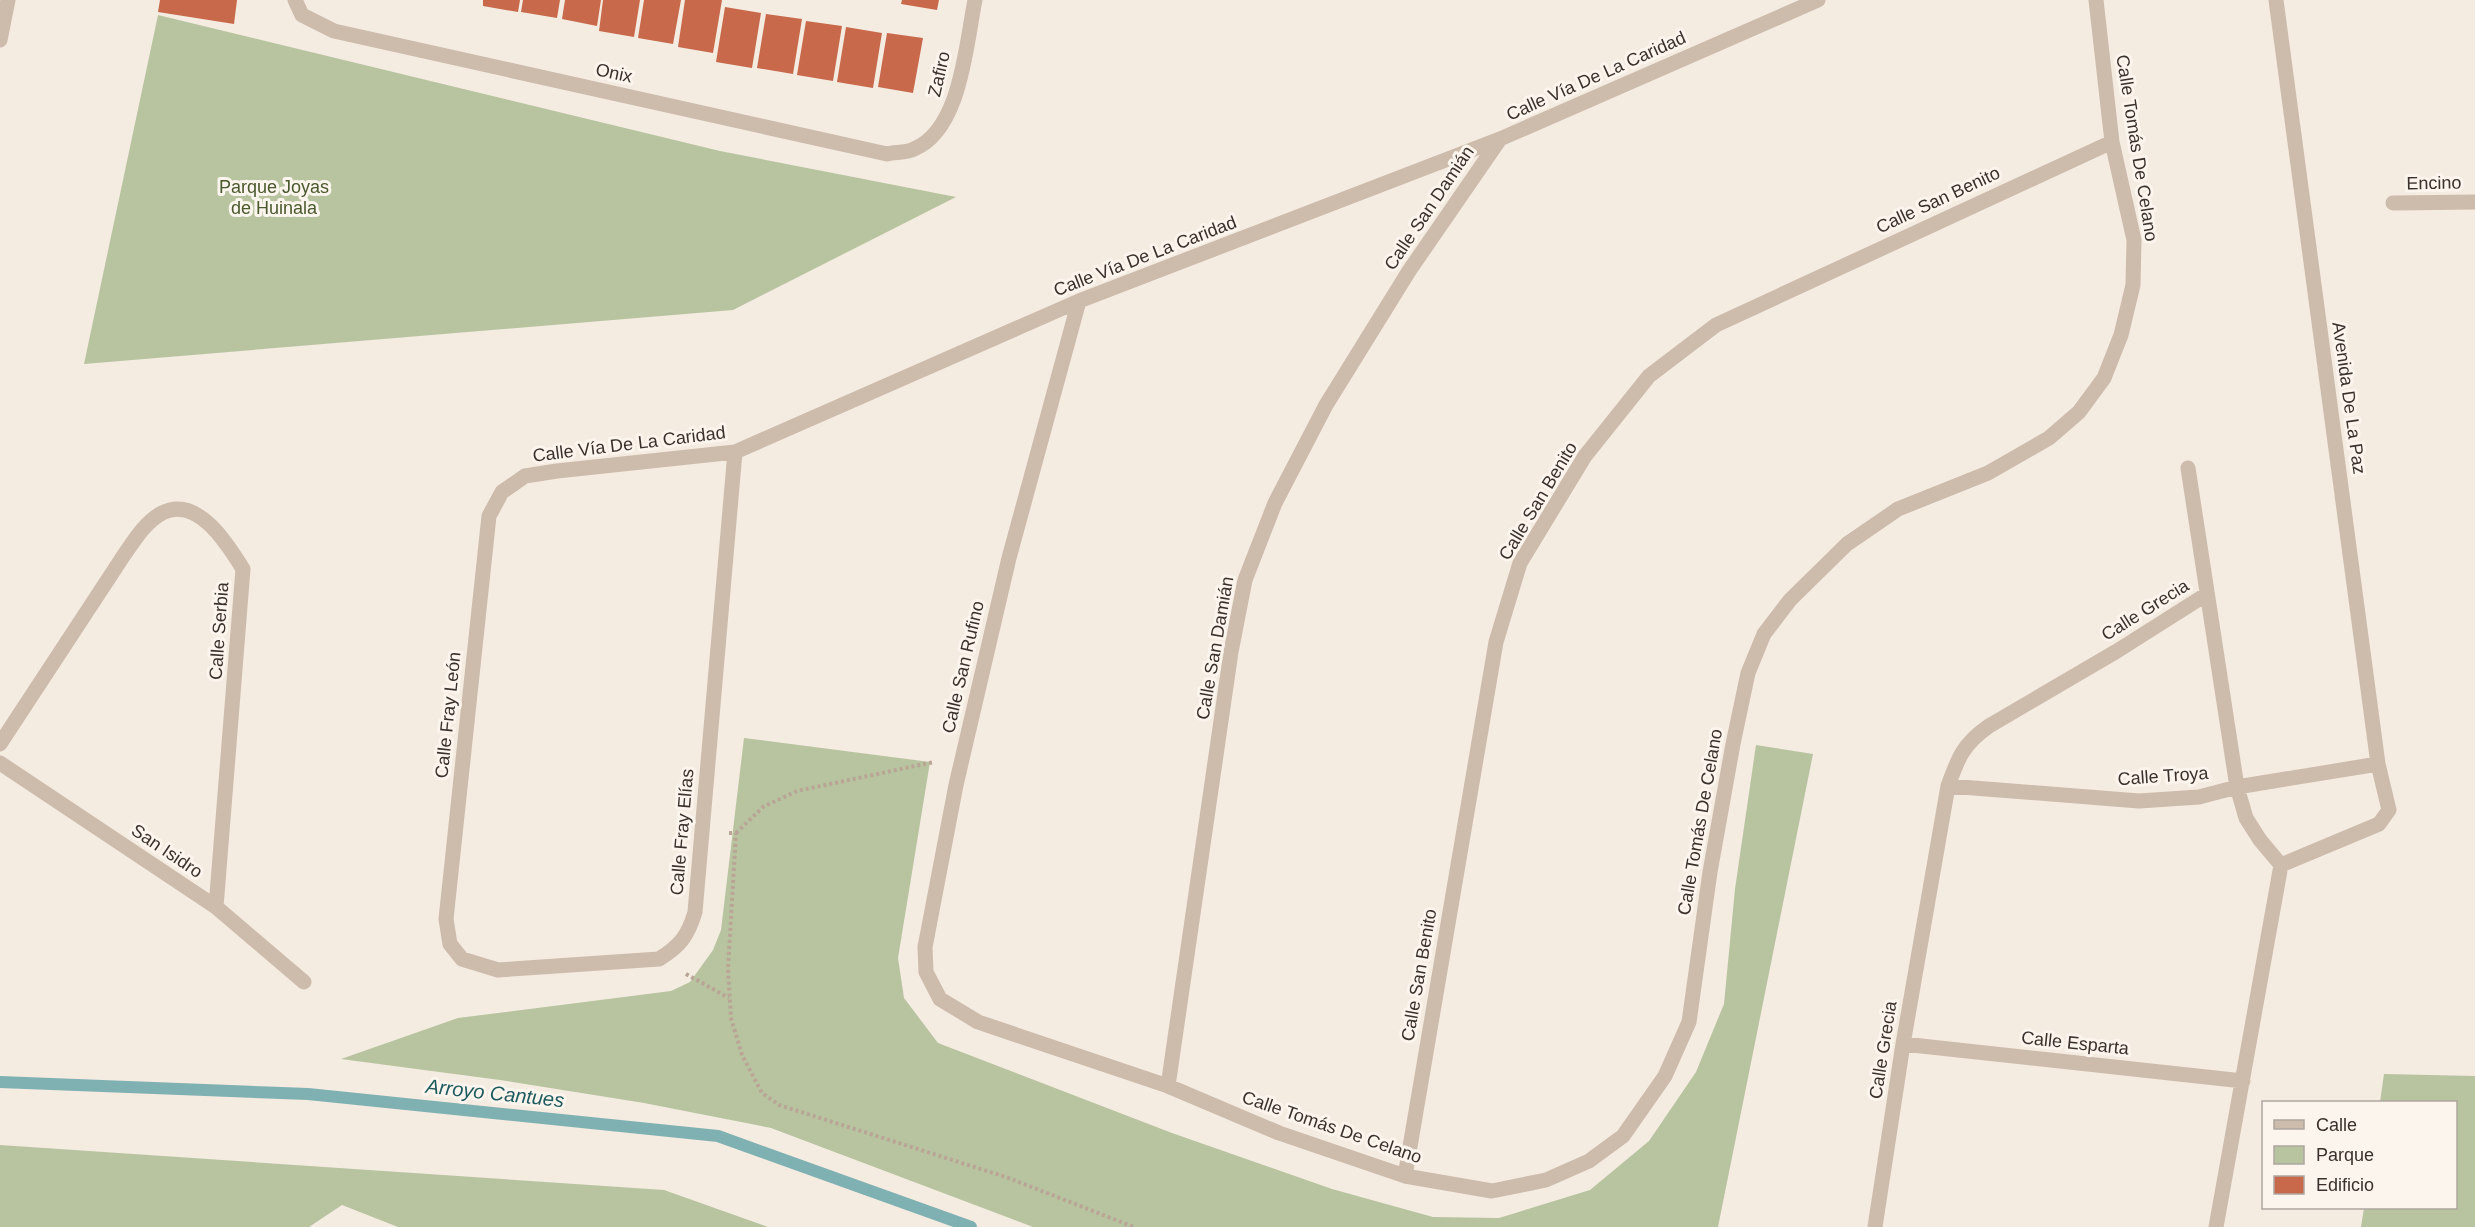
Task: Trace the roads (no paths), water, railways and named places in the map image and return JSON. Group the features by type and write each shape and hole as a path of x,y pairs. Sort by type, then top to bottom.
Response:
{"street":[{"path":"0,34 8,0"},
{"name":"Onix","path":"295,0 302,15 334,31 887,154"},
{"name":"Zafiro","path":"887,154 914,149 939,132 955,102 975,0"},
{"name":"Calle Vía De La Caridad","path":"489,516 502,492 525,476 735,452 1079,301 1500,139 1818,0"},
{"name":"Calle Tomás De Celano","path":"978,1022 1168,1086 1279,1133 1405,1176 1492,1191 1546,1180 1589,1161 1623,1136 1665,1076 1689,1022 1710,872 1733,744 1748,673 1764,634 1790,600 1847,544 1898,509 1988,473 2049,438 2079,412 2104,378 2121,335 2133,285 2134,240 2112,142 2096,0"},
{"name":"Avenida De La Paz","path":"2276,0 2378,764 2389,810 2379,824 2281,865"},
{"name":"Calle San Damián","path":"1168,1086 1231,652 1245,580 1275,503 1326,405 1409,271 1500,139"},
{"name":"Calle San Benito","path":"1405,1176 1496,642 1520,563 1585,456 1649,376 1716,325 2112,142"},
{"name":"Encino","path":"2393,204 2475,202"},
{"name":"Calle San Rufino","path":"978,1022 940,999 926,972 925,947 963,756 1009,558 1079,301"},
{"name":"Calle Fray Elías","path":"659,959 676,949 689,930 695,912 735,452"},
{"path":"2188,468 2207,594"},
{"name":"Calle Serbia","path":"0,744 124,555 145,527 163,513 184,510 206,520 225,541 243,569 216,907"},
{"name":"Calle Fray León","path":"489,516 446,919 450,944 462,959 498,970 659,959"},
{"name":"Calle Grecia","path":"1875,1227 1903,1044 1948,786 1958,757 1972,738 2207,594 2237,787 2246,818 2281,865"},
{"name":"San Isidro","path":"0,764 216,907 304,982"},
{"name":"Calle Troya","path":"1948,786 2139,801 2199,797 2237,787 2378,764"},
{"path":"2216,1227 2281,865"},
{"name":"Calle Esparta","path":"1903,1044 2243,1081"}],"waterway":[{"name":"Arroyo Cantues","path":"0,1082 308,1094 718,1136 971,1227"}],"park label":[{"name":"Parque Joyas de Huinala","path":"274,198"}]}
